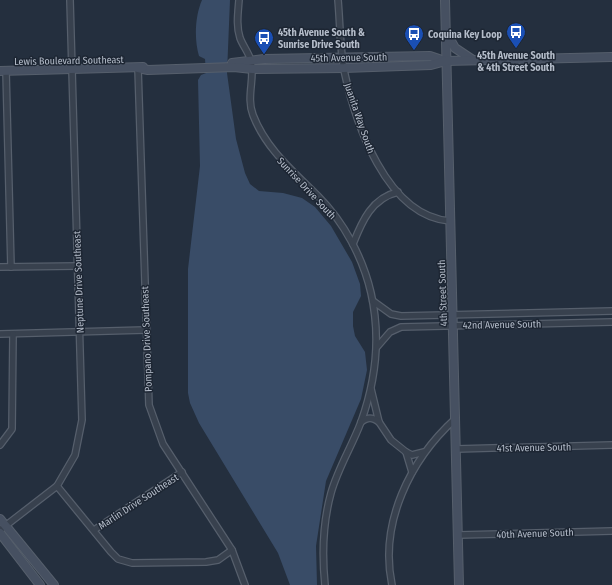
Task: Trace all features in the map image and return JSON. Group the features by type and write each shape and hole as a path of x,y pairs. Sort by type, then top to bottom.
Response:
{"street":[{"name":"Neptune Drive Southeast","path":"2,530 56,486 75,455 82,420 70,0"},
{"name":"Sunrise Drive South","path":"239,0 237,29 251,65 250,106 261,132 284,164 330,210 353,244 360,258 373,302 377,326 377,348 371,386 361,422 339,469 331,493 326,517 324,547 325,585"},
{"name":"Juanita Way South","path":"338,0 344,68 355,109 372,153 382,173 398,192 428,216 450,221"},
{"name":"4th Street South","path":"445,0 459,585"},
{"path":"446,31 455,48 474,60"},
{"name":"45th Avenue South","path":"251,65 344,59 430,56 446,61"},
{"name":"45th Avenue South","path":"251,65 344,68 431,65 446,61 611,57"},
{"name":"Lewis Boulevard Southeast","path":"3,71 138,68 148,70 205,66 251,65"},
{"name":"Pompano Drive Southeast","path":"138,68 145,330 149,405 163,444 232,550 245,585"},
{"path":"3,71 11,267"},
{"path":"353,244 368,212 377,201 388,194 398,192"},
{"path":"0,267 77,266"},
{"name":"42nd Avenue South","path":"373,302 391,314 412,316 610,311"},
{"path":"610,311 610,322"},
{"name":"42nd Avenue South","path":"377,348 390,332 401,327 610,322"},
{"path":"0,334 145,330"},
{"path":"0,445 12,428 13,334"},
{"path":"371,386 380,422 391,440 412,455 424,452"},
{"path":"361,422 367,418 374,418 380,422"},
{"path":"392,585 390,556 392,532 397,507 412,472 424,452 440,432 455,419"},
{"name":"41st Avenue South","path":"456,449 612,445"},
{"path":"406,452 409,457 412,472"},
{"name":"Marlin Drive Southeast","path":"94,530 182,472"},
{"path":"56,486 118,559 132,564 206,562 218,560 232,550"},
{"path":"0,519 2,530 41,585 52,582 2,530"},
{"name":"40th Avenue South","path":"458,535 612,531"}],"water":[{"path":"202,0 230,0 227,73 236,139 245,173 250,184 259,191 283,193 302,198 315,207 331,226 352,262 360,284 361,296 353,312 353,326 355,336 365,352 367,370 361,399 326,481 316,546 317,585 290,585 278,553 199,423 190,403 188,393 188,269 200,166 198,80 201,75 206,73 205,59 199,56 197,49 196,35 198,13"}],"place":[{"name":"45th Avenue South & 4th Street South","path":"516,49"},
{"name":"Coquina Key Loop","path":"414,51"},
{"name":"45th Avenue South & Sunrise Drive South","path":"264,55"}]}
